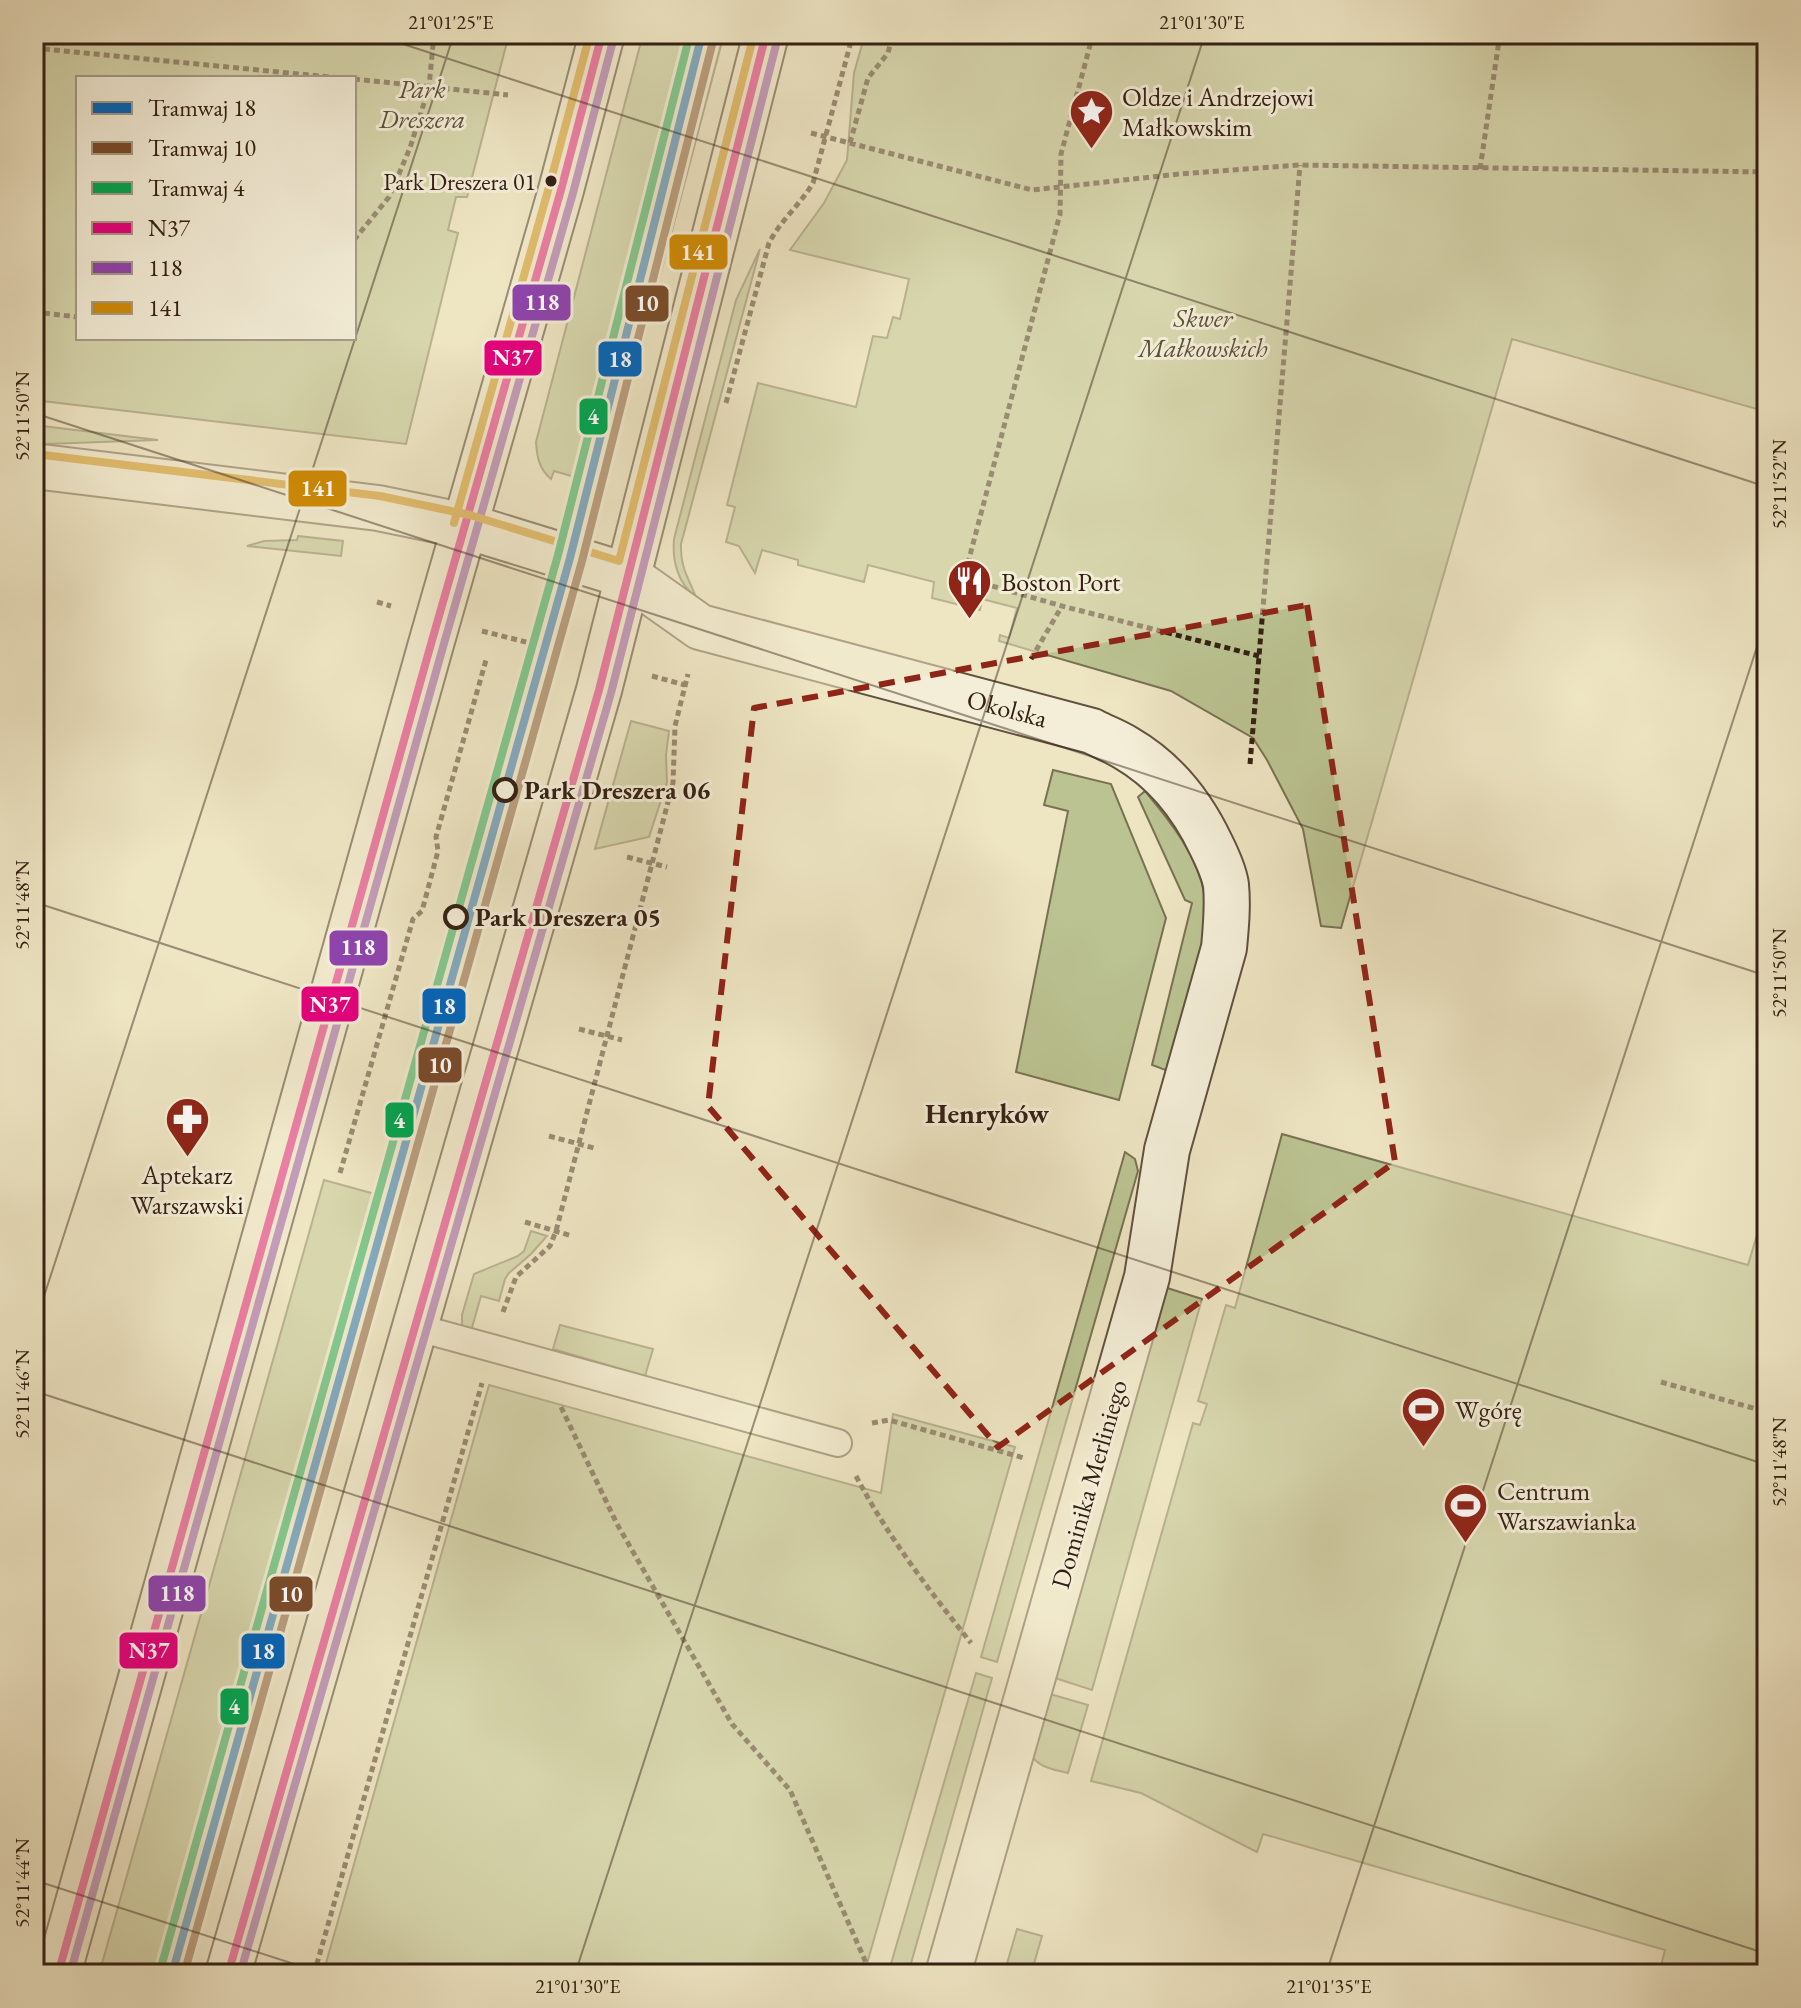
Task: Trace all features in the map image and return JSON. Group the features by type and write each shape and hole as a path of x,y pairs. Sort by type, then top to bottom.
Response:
{"main road":[{"path":"58,1974 434,631 561,190 602,34"},
{"path":"228,1974 595,703 766,34"},
{"name":"Okolska","path":"34,466 378,508 466,526 628,576 700,627 1092,731 1126,748 1156,770 1182,797 1203,828 1225,883 1227,914 1224,948 1213,990"},
{"name":"Dominika Merliniego","path":"948,1974 1147,1277 1167,1150 1213,990"}],"lane":[{"path":"415,1327 838,1443"}],"path":[{"path":"356,238 389,197 410,148 429,87 434,34"},
{"path":"723,412 769,243 775,230 805,197 813,183 853,34"},
{"path":"850,143 868,78 888,53 893,34"},
{"path":"1093,34 1061,154 1060,214 964,578 1259,656"},
{"path":"1480,169 1500,34"},
{"path":"34,48 320,76"},
{"path":"356,79 508,95"},
{"path":"811,133 1032,190 1300,165 1767,172"},
{"path":"1250,764 1300,165"},
{"path":"34,312 76,317"},
{"path":"1031,659 1062,606"},
{"path":"474,628 556,650"},
{"path":"340,1173 413,919 422,911 438,851 436,837 486,660"},
{"path":"314,1974 508,1295 516,1277 550,1246 556,1231 673,783 675,726 690,663"},
{"path":"641,673 685,685"},
{"path":"627,857 667,867"},
{"path":"579,1029 622,1040"},
{"path":"549,1136 594,1148"},
{"path":"525,1222 572,1236"},
{"path":"548,1364 560,1404 624,1537 732,1724 790,1790 871,1974"},
{"path":"1661,1382 1767,1412"},
{"path":"971,1643 876,1514 838,1443 868,1423 889,1420 1024,1458"}],"highlighted area":[{"path":"1307,605 1395,1162 998,1447 708,1106 754,708"}],"green space":[{"name":"Park Dreszera","path":"34,34 509,34 467,197 456,197 448,230 458,233 406,444 34,400"},
{"path":"643,34 724,34 606,480 603,485 554,471 551,479 539,462 536,442"},
{"name":"Skwer Małkowskich","path":"865,34 1767,34 1767,412 1512,339 1341,928 1321,926 1303,829 1253,738 1171,691 999,641 1000,635 1009,638 1017,608 982,599 980,610 932,598 934,582 868,565 864,582 798,565 798,560 762,550 755,573 739,546 726,542 735,507 727,505 758,383 856,407 873,336 887,338 893,317 900,319 909,279 790,250 824,203 847,160 854,73"},
{"path":"760,249 681,544 683,566 696,597 685,586 678,571 674,539 736,300"},
{"path":"34,425 158,440 45,444 35,437"},
{"path":"298,536 343,541 341,556 247,546 264,541 297,540"},
{"path":"631,721 669,731 667,782 649,837 595,849"},
{"path":"1053,770 1111,784 1166,918 1119,1100 1016,1072 1068,811 1044,805"},
{"path":"1145,791 1174,827 1190,854 1205,897 1202,943 1168,1071 1152,1065 1192,903 1185,900 1138,797"},
{"name":"Centrum Warszawianka","path":"1282,1134 1748,1265 1767,1201 1767,1974 1659,1974 1665,1950 1263,1834 1257,1852 1141,1793 1091,1781 1193,1423 1200,1425 1207,1404 1198,1401 1226,1305 1235,1308"},
{"path":"1125,1152 1135,1159 1138,1171 997,1662 981,1657"},
{"path":"324,1180 404,1202 182,1974 99,1974"},
{"path":"531,1231 547,1236 509,1273 499,1301 481,1296 471,1331 462,1327 462,1315 474,1274 518,1256 524,1251"},
{"path":"1164,1287 1202,1299 1092,1690 1052,1677"},
{"path":"560,1325 653,1349 645,1376 553,1349"},
{"path":"489,1385 881,1493 893,1414 1015,1447 864,1974 323,1974"},
{"path":"976,1673 992,1678 908,1974 888,1974"},
{"path":"1043,1692 1088,1705 1068,1773 1042,1765 1030,1753"},
{"path":"1017,1929 1042,1936 1031,1974 1004,1974"}],"tram line":[{"name":"4","path":"160,1971 558,555 690,34"},
{"name":"18","path":"172,1974 570,558 702,34"},
{"name":"10","path":"184,1974 582,561 714,37"}],"transit line":[{"name":"141","path":"454,523 590,34"},
{"name":"N37","path":"58,1974 561,190 602,34"},
{"name":"141","path":"35,454 380,496 470,515 619,561 754,34"},
{"name":"N37","path":"228,1974 599,690 766,34"},
{"name":"118","path":"70,1974 573,193 614,37"},
{"name":"118","path":"240,1974 611,693 778,37"}],"place":[{"name":"Oldze i Andrzejowi Małkowskim","path":"1091,151"},
{"name":"Park Dreszera 01","path":"551,181"},
{"name":"Boston Port","path":"970,621"},
{"name":"Park Dreszera 06","path":"505,790"},
{"name":"Park Dreszera 05","path":"456,917"},
{"name":"Aptekarz Warszawski","path":"187,1159"},
{"name":"Wgórę","path":"1424,1449"},
{"name":"Centrum Warszawianka","path":"1466,1545"}],"district":[{"name":"Henryków","path":"987,1113"}]}
